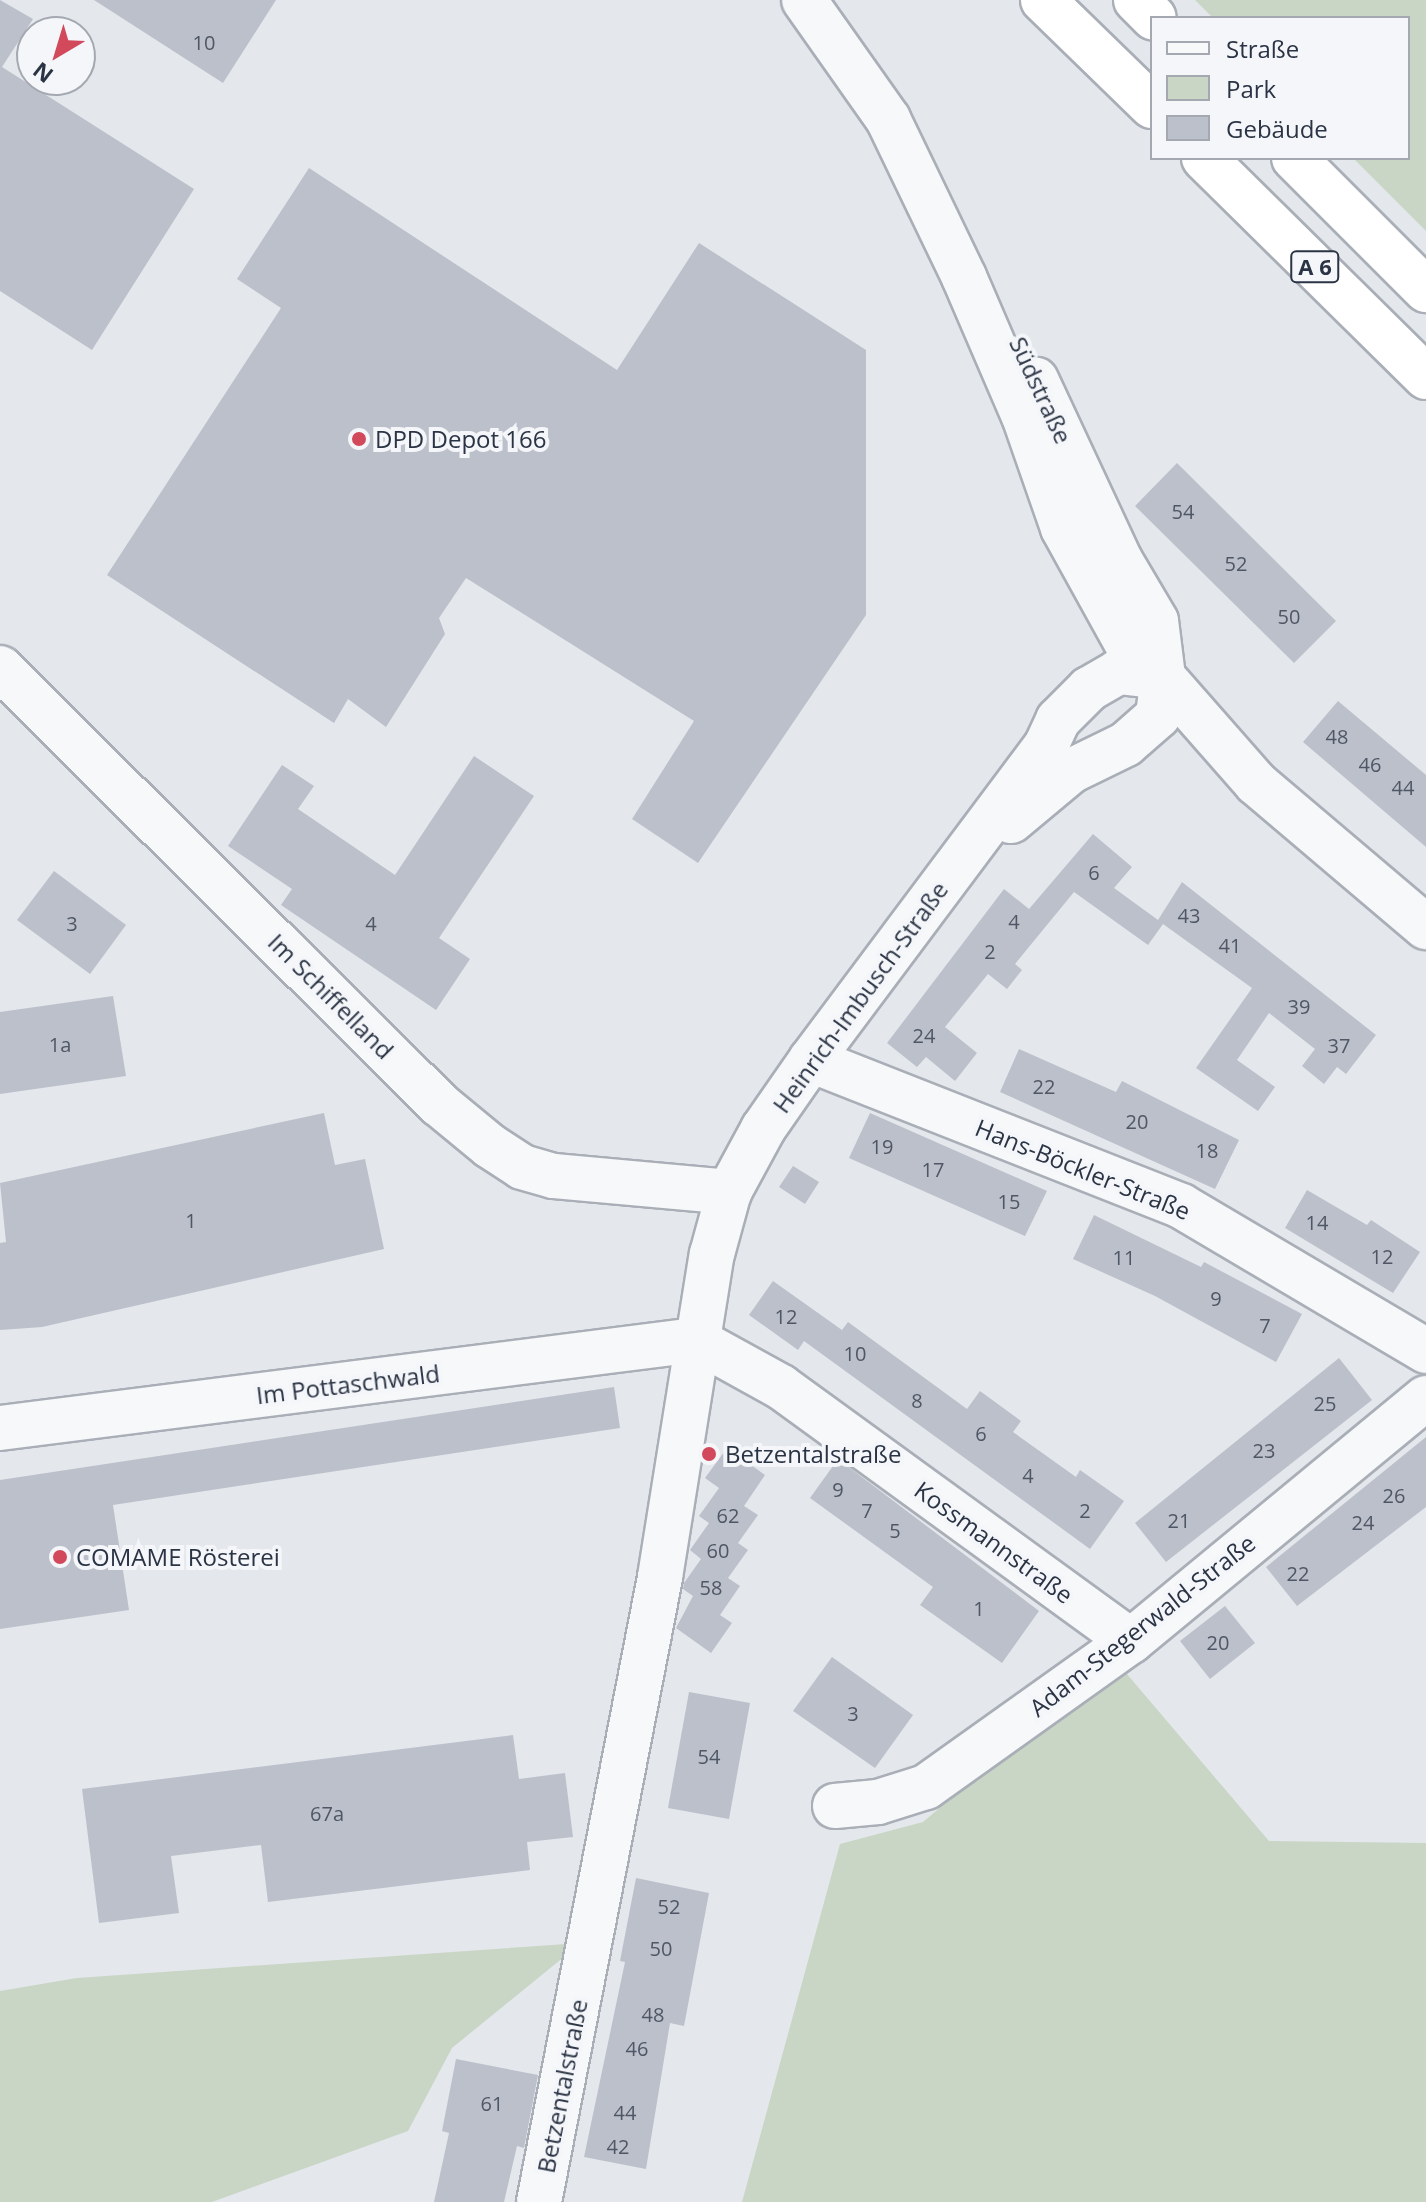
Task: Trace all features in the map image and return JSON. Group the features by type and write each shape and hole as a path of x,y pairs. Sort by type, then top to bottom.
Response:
{"highway":[{"path":"1043,0 1150,104"},
{"path":"1136,0 1152,16"},
{"name":"A 6","path":"1206,160 1426,377"},
{"name":"A 6","path":"1296,160 1426,290"}],"street":[{"name":"Südstraße","path":"804,0 888,119 932,165 968,233 1120,560 1156,621 1163,677"},
{"name":"Im Schiffelland","path":"0,668 439,1104 490,1146 522,1167 554,1176 729,1192"},
{"name":"Heinrich-Imbusch-Straße","path":"763,1129 811,1060 1046,746 1058,720 1089,689 1118,672 1163,677 1158,716 1126,744 1071,771 957,866"},
{"path":"1163,677 1256,783 1426,927"},
{"name":"Hans-Böckler-Straße","path":"811,1060 1181,1206 1426,1351"},
{"name":"Betzentalstraße","path":"539,2202 660,1577 696,1340 729,1192 763,1129"},
{"name":"Im Pottaschwald","path":"0,1428 696,1340"},
{"name":"Kossmannstraße","path":"696,1340 781,1387 1131,1641"},
{"name":"Adam-Stegerwald-Straße","path":"835,1806 878,1802 926,1787 1131,1641 1426,1398"}],"green space":[{"path":"1195,0 1426,0 1426,231 1355,160 1410,160 1410,16 1211,16"},
{"path":"1115,1660 1269,1841 1426,1843 1426,2202 742,2202 840,1844 923,1822"},
{"path":"581,1943 452,2048 408,2131 212,2202 0,2202 0,1991 77,1978"}],"building":[{"path":"0,0 28,16 16,16 16,45 2,67 16,76 16,96 48,96 194,189 92,350 0,291"},
{"path":"94,0 276,0 223,83"},
{"name":"DPD Depot 166","path":"309,168 617,370 699,243 866,350 866,615 698,863 632,819 694,721 466,578 439,618 445,634 386,727 348,699 334,723 107,575 281,308 237,279"},
{"path":"1177,463 1336,621 1294,663 1135,506"},
{"path":"1338,701 1426,775 1426,847 1303,742"},
{"path":"474,756 534,796 439,938 470,959 436,1010 281,905 292,889 228,846 282,765 314,786 298,809 395,875"},
{"path":"1093,834 1132,867 1114,888 1158,920 1182,882 1376,1035 1346,1074 1337,1067 1324,1084 1302,1066 1315,1049 1269,1013 1237,1060 1275,1087 1258,1111 1196,1068 1252,988 1163,924 1148,945 1074,892 1015,964 1022,970 1007,989 988,974 945,1027 977,1053 955,1081 926,1057 917,1067 887,1043 1004,889 1029,909"},
{"path":"54,871 126,925 90,974 17,920"},
{"path":"113,996 126,1076 0,1094 0,1012"},
{"path":"1019,1049 1116,1092 1122,1081 1239,1140 1215,1189 1000,1092"},
{"path":"324,1113 335,1165 365,1159 384,1249 42,1327 0,1330 0,1243 6,1242 0,1183"},
{"path":"870,1113 1047,1191 1025,1236 849,1158"},
{"path":"793,1166 819,1182 805,1204 779,1187"},
{"path":"1307,1190 1367,1225 1371,1220 1420,1252 1393,1293 1285,1228"},
{"path":"1094,1215 1201,1267 1204,1262 1302,1314 1276,1362 1155,1296 1073,1259"},
{"path":"773,1281 842,1330 848,1322 967,1409 980,1391 1021,1421 1013,1432 1076,1477 1080,1470 1124,1501 1090,1549 804,1341 798,1350 749,1315"},
{"path":"1339,1358 1372,1400 1166,1562 1135,1523"},
{"name":"COMAME Rösterei","path":"614,1387 620,1428 113,1505 129,1610 0,1629 0,1480"},
{"path":"1426,1437 1426,1507 1297,1606 1266,1567"},
{"path":"727,1448 765,1475 744,1506 758,1515 738,1543 748,1550 728,1578 740,1586 720,1615 732,1623 711,1653 676,1628 693,1596 683,1589 684,1583 701,1559 690,1550 709,1523 699,1516 719,1488 705,1478"},
{"path":"838,1459 1039,1611 1002,1663 920,1605 933,1587 810,1498"},
{"path":"1225,1606 1255,1643 1210,1679 1180,1641"},
{"path":"832,1657 913,1715 875,1768 793,1711"},
{"path":"689,1692 750,1703 729,1819 668,1808"},
{"path":"513,1735 519,1779 565,1773 573,1837 527,1842 530,1870 268,1902 261,1845 171,1856 179,1913 99,1923 82,1789"},
{"path":"636,1878 709,1893 684,2026 670,2023 646,2169 584,2157 625,1962 620,1961"},
{"path":"456,2059 538,2075 524,2148 517,2146 504,2202 434,2202 449,2133 442,2131"}],"place":[{"name":"DPD Depot 166","path":"359,439"},
{"name":"Betzentalstraße","path":"709,1454"},
{"name":"COMAME Rösterei","path":"60,1557"}]}
